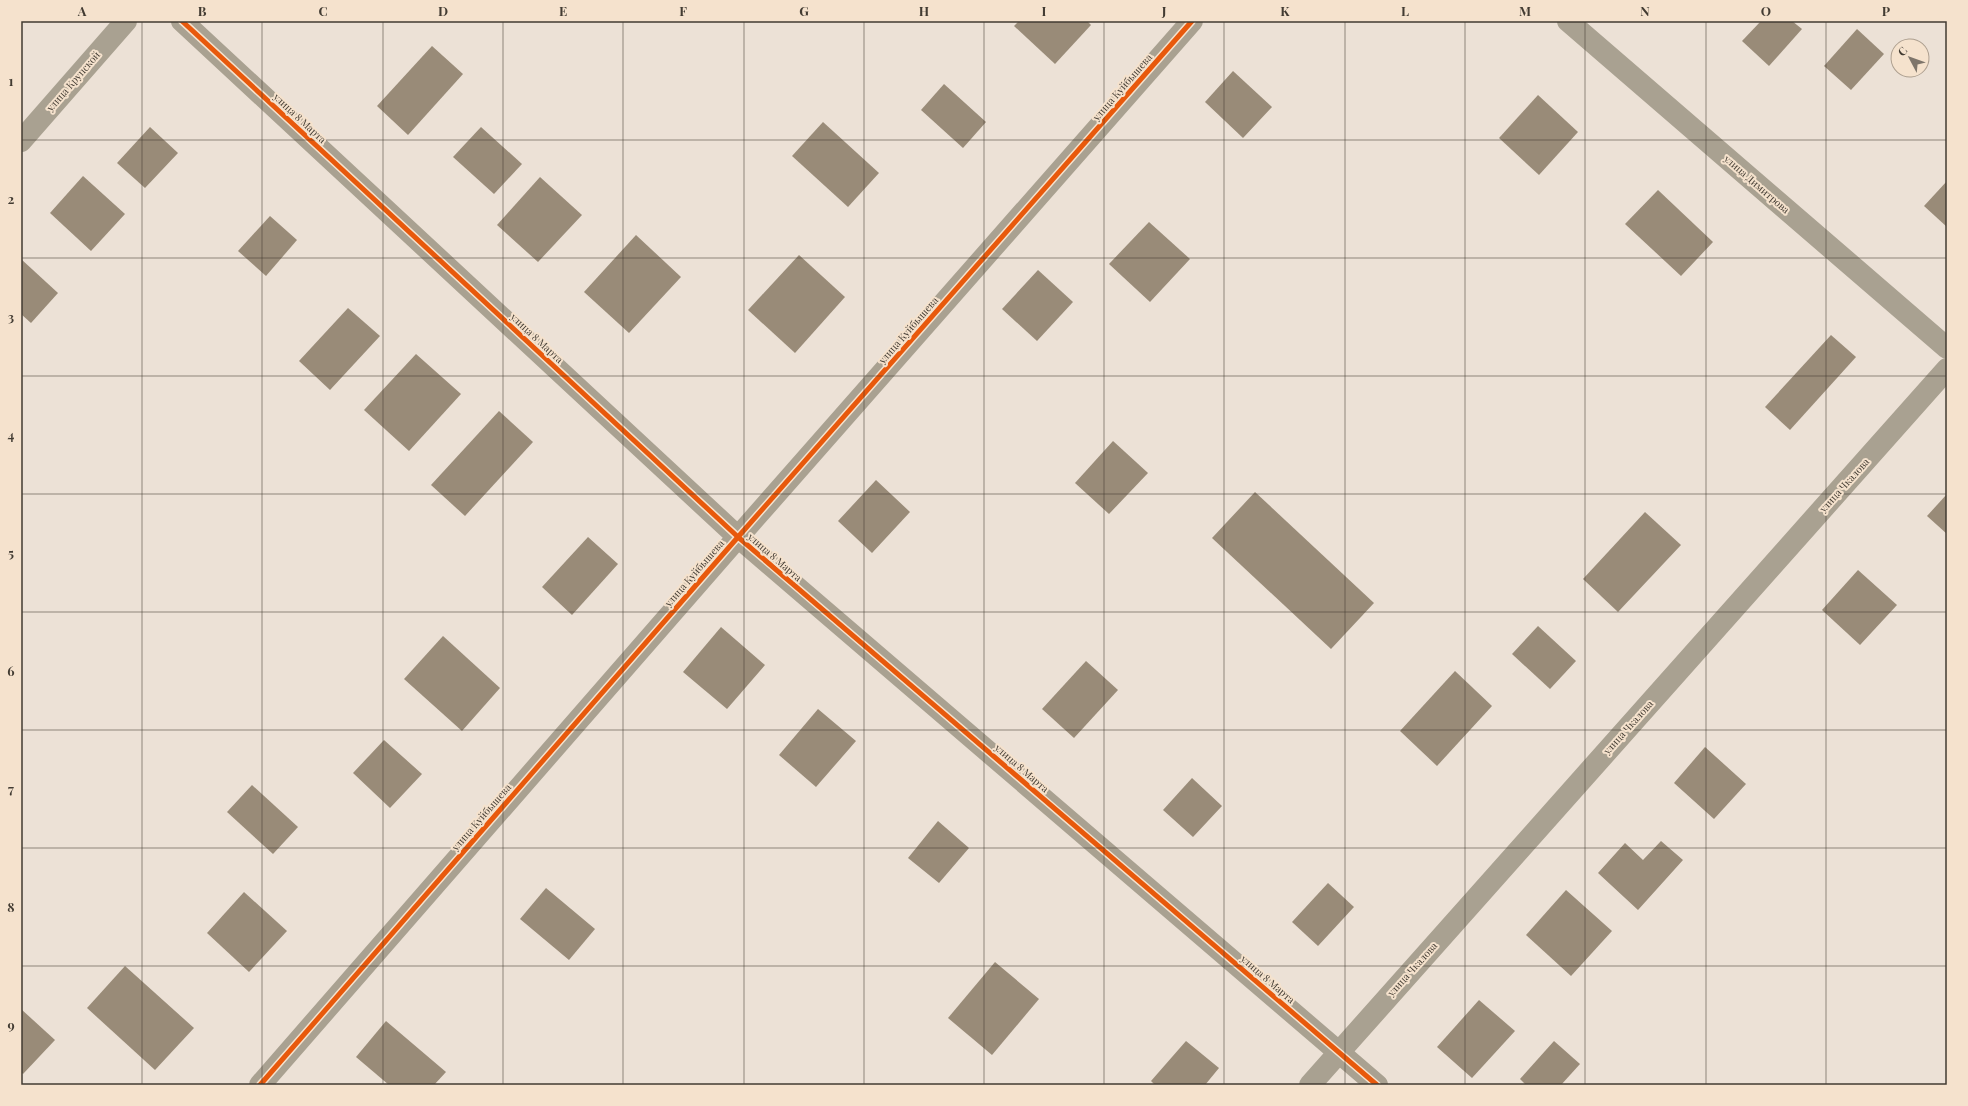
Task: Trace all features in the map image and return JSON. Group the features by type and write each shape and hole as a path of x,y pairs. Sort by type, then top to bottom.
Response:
{"street":[{"name":"улица Крупской","path":"21,141 126,21"},
{"name":"улица 8 Марта","path":"182,21 738,537 1377,1085"},
{"name":"улица Куйбышева","path":"260,1085 738,537 1192,21"},
{"name":"улица Димитрова","path":"1568,21 1947,348"},
{"name":"улица Чкалова","path":"1310,1085 1947,369"}],"building":[{"path":"1019,21 1087,21 1091,25 1055,64 1014,26"},
{"path":"1761,21 1792,21 1802,29 1769,66 1742,41"},
{"path":"1857,29 1884,54 1851,90 1824,66"},
{"path":"432,46 463,74 408,135 377,106"},
{"path":"1233,71 1272,107 1243,138 1205,102"},
{"path":"944,84 986,122 963,148 921,110"},
{"path":"1538,95 1578,132 1539,175 1499,138"},
{"path":"823,122 879,173 848,207 792,156"},
{"path":"150,127 178,153 145,188 117,163"},
{"path":"481,127 522,164 494,194 453,157"},
{"path":"83,176 125,214 91,251 50,213"},
{"path":"540,177 582,215 538,262 497,225"},
{"path":"1947,181 1947,227 1924,206"},
{"path":"1658,190 1713,242 1681,276 1625,224"},
{"path":"270,216 297,240 266,276 238,251"},
{"path":"1149,222 1190,259 1150,302 1109,264"},
{"path":"636,235 681,277 629,333 584,292"},
{"path":"799,255 845,297 795,353 748,310"},
{"path":"21,259 58,293 31,323 21,314"},
{"path":"1038,270 1073,302 1037,341 1002,309"},
{"path":"348,308 380,336 330,390 299,361"},
{"path":"1831,335 1856,357 1790,430 1765,407"},
{"path":"416,354 461,394 409,451 364,410"},
{"path":"499,411 533,442 465,516 431,485"},
{"path":"1113,441 1148,473 1109,514 1075,483"},
{"path":"876,480 910,512 872,553 838,521"},
{"path":"1255,492 1374,603 1331,649 1212,538"},
{"path":"1947,494 1947,534 1927,516"},
{"path":"1645,512 1681,545 1618,612 1583,579"},
{"path":"588,537 618,564 572,615 542,587"},
{"path":"1858,570 1897,605 1860,645 1822,610"},
{"path":"1538,626 1576,661 1550,689 1512,654"},
{"path":"721,627 765,665 727,709 683,672"},
{"path":"443,636 500,688 462,731 404,679"},
{"path":"1086,661 1118,690 1074,738 1042,709"},
{"path":"1455,671 1492,706 1437,766 1400,731"},
{"path":"818,709 856,741 816,787 779,755"},
{"path":"384,740 422,774 390,808 353,773"},
{"path":"1705,747 1746,784 1714,819 1674,783"},
{"path":"1192,778 1222,806 1193,837 1163,810"},
{"path":"252,785 298,827 273,854 227,812"},
{"path":"938,821 969,848 939,883 908,858"},
{"path":"1661,841 1683,860 1638,910 1598,873 1625,843 1643,860"},
{"path":"1328,883 1354,907 1318,946 1292,922"},
{"path":"546,888 595,929 569,960 520,919"},
{"path":"1566,890 1612,931 1571,976 1526,935"},
{"path":"244,892 287,931 249,972 207,933"},
{"path":"995,962 1039,999 992,1055 948,1018"},
{"path":"125,966 194,1028 155,1070 87,1008"},
{"path":"1479,1000 1515,1031 1472,1078 1437,1047"},
{"path":"21,1009 55,1040 23,1074 21,1072"},
{"path":"386,1021 446,1072 434,1085 389,1085 356,1057"},
{"path":"1186,1041 1219,1068 1205,1085 1155,1085 1151,1081"},
{"path":"1554,1041 1580,1064 1561,1085 1526,1085 1520,1079"}],"cycle path":[{"path":"182,21 738,537 1377,1085"},
{"path":"260,1085 738,537 1192,21"}]}
